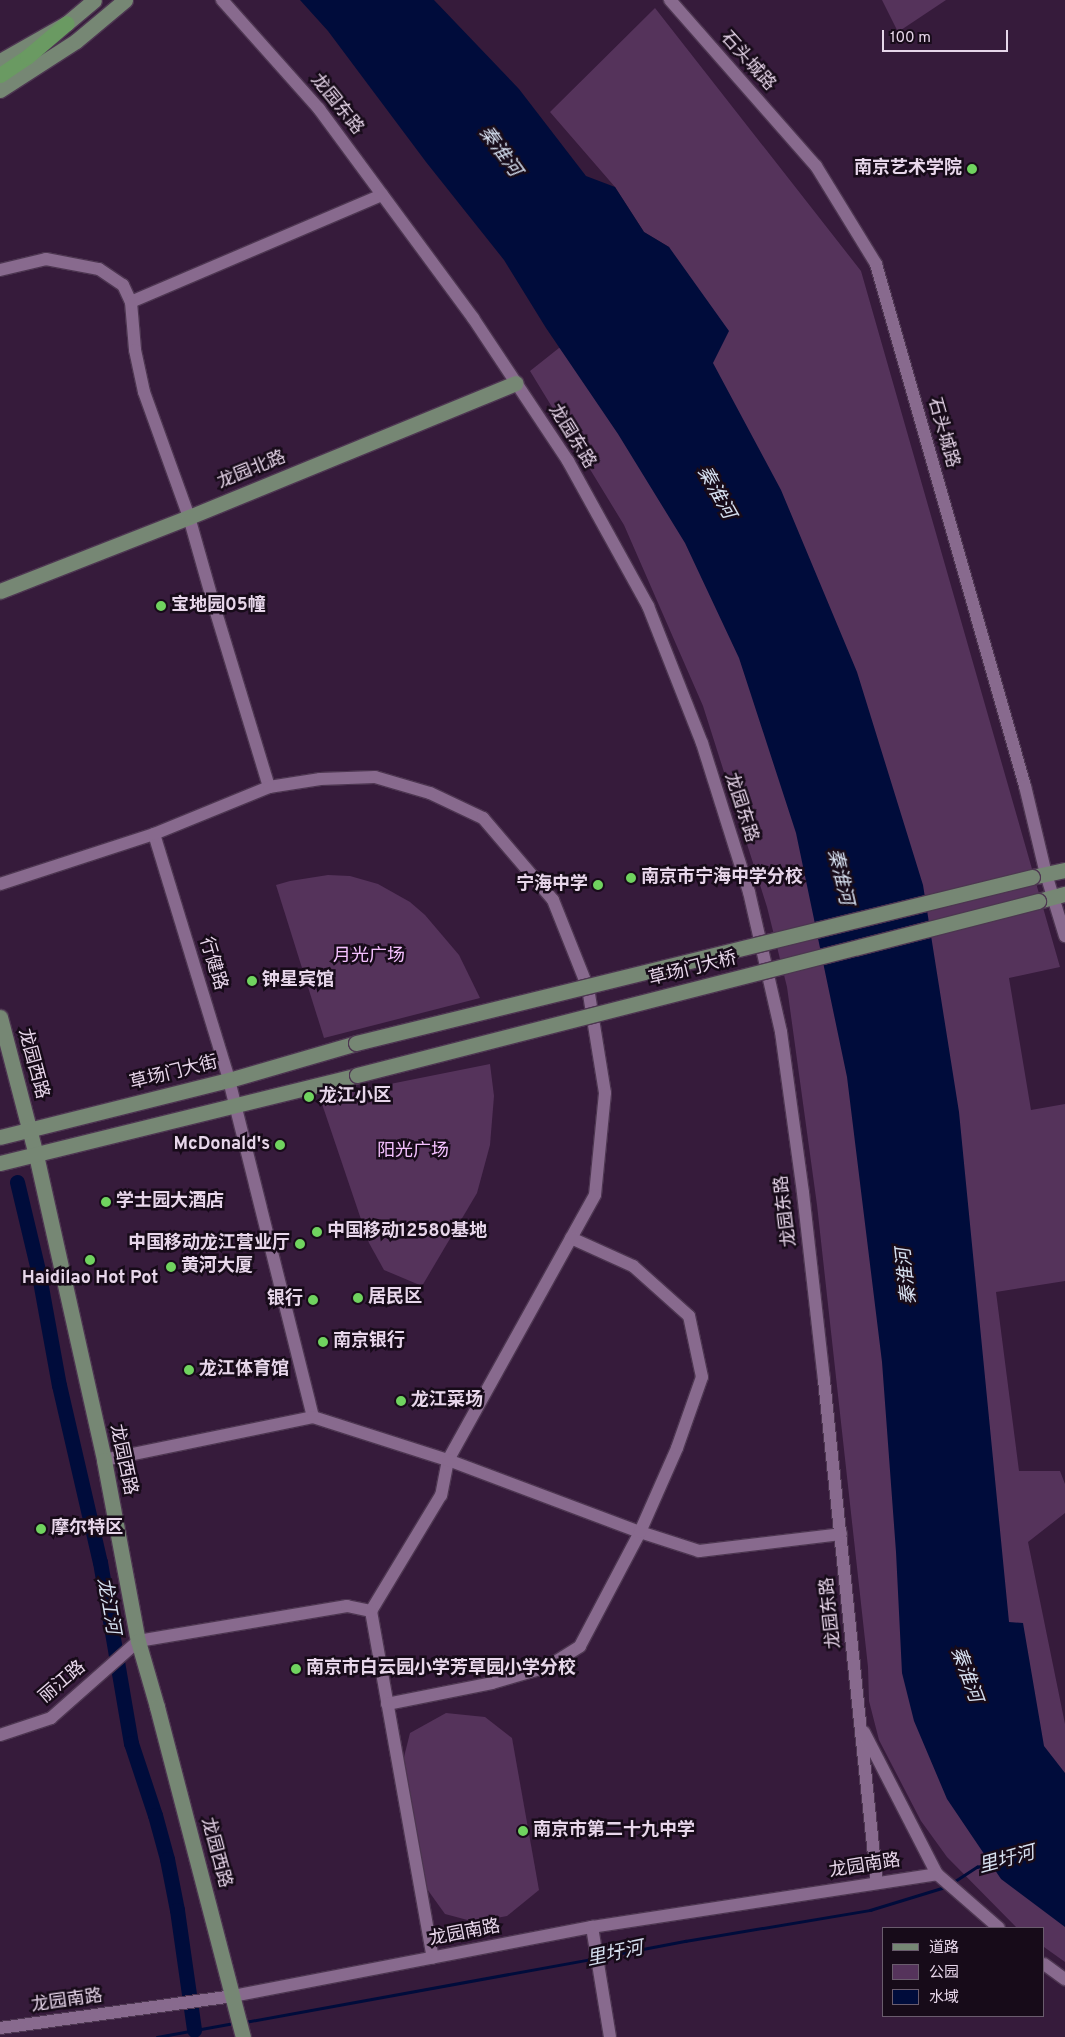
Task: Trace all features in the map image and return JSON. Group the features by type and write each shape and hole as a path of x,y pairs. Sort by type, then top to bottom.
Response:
{"highway":[{"path":"0,75 26,57 67,23"}],"main road":[{"path":"0,61 67,23 94,0"},
{"path":"0,90 76,40 125,0"},
{"name":"龙园北路","path":"0,591 189,517 516,383"},
{"path":"1039,876 1065,870"},
{"name":"草场门大桥","path":"356,1043 1039,876"},
{"name":"草场门大桥","path":"235,1104 357,1075 1059,896"},
{"name":"龙园西路","path":"0,1017 36,1155 104,1460 138,1642 241,2027"},
{"name":"草场门大街","path":"0,1137 229,1080 356,1043"},
{"path":"0,1163 235,1104"}],"street":[{"name":"龙园东路","path":"222,0 320,109 473,318 568,461 648,606 702,744 749,892 781,1032 803,1193 877,1883"},
{"name":"石头城路","path":"670,0 711,49 816,166 876,264 1025,786 1039,876 1059,896 1065,936"},
{"path":"131,302 382,195"},
{"path":"0,255 2,269 46,259 99,269 122,285 131,302 135,350 144,392 189,517 269,787"},
{"path":"0,884 154,834 269,787 320,779 375,777 430,793 483,818 553,900 588,988 606,1093 595,1195 448,1460 441,1495 371,1611 433,1958"},
{"name":"行健路","path":"154,834 229,1080 313,1417"},
{"path":"388,1704 492,1683 548,1667 580,1646 640,1532 677,1448 702,1377 689,1316 633,1266 571,1238"},
{"path":"104,1460 313,1417 448,1460 640,1532 699,1551 841,1534"},
{"path":"138,1642 347,1606 371,1611"},
{"name":"丽江路","path":"0,1735 51,1718 138,1642"},
{"path":"861,1725 937,1874 999,1927"},
{"name":"龙园南路","path":"0,2028 233,1996 592,1927 937,1874"},
{"path":"592,1927 610,2037"},
{"path":"1045,1965 1065,1979"}],"green space":[{"path":"882,0 946,0 898,32"},
{"path":"655,8 861,271 1060,967 1009,978 1031,1110 1065,1104 1065,1281 996,1292 1019,1471 1060,1471 1065,1484 1065,1513 1028,1542 1065,1724 1065,1962 1045,1948 1045,1927 1016,1927 947,1857 921,1821 879,1740 869,1701 868,1667 817,1205 787,987 767,907 703,706 624,525 530,371 559,348 713,363 669,247 644,232 615,187 550,112"},
{"name":"月光广场","path":"328,875 350,876 378,884 410,902 425,915 459,955 480,998 324,1038 276,885"},
{"name":"阳光广场","path":"490,1064 494,1096 490,1145 477,1193 422,1286 384,1270 369,1243 320,1098"},
{"path":"446,1713 485,1717 512,1738 539,1890 507,1916 475,1922 445,1914 427,1889 404,1757 410,1733"}],"water":[{"name":"秦淮河","path":"300,0 434,0 519,89 586,176 615,187 644,232 669,247 729,331 713,363 781,490 857,672 923,885 959,1112 1009,1622 1023,1623 1044,1746 1065,1773 1065,1927 1001,1879 947,1799 914,1721 902,1673 896,1552 882,1362 847,1077 796,833 739,658 685,543 618,434 546,328 504,260 426,162 328,31"}],"waterway":[{"name":"龙江河","path":"17,1182 38,1270 59,1385 100,1562 131,1743 155,1815 167,1859 177,1910 194,2030"},
{"name":"里圩河","path":"952,1883 977,1867 992,1863"},
{"name":"里圩河","path":"601,1957 870,1910 945,1887"},
{"name":"里圩河","path":"245,2022 593,1959"},
{"name":"里圩河","path":"157,2037 234,2023"}],"place":[{"name":"南京艺术学院","path":"972,169"},
{"name":"宝地园05幢","path":"161,606"},
{"name":"南京市宁海中学分校","path":"631,878"},
{"name":"宁海中学","path":"598,885"},
{"name":"钟星宾馆","path":"252,981"},
{"name":"龙江小区","path":"309,1097"},
{"name":"McDonald's","path":"280,1145"},
{"name":"学士园大酒店","path":"106,1202"},
{"name":"中国移动12580基地","path":"317,1232"},
{"name":"中国移动龙江营业厅","path":"300,1244"},
{"name":"Haidilao Hot Pot","path":"90,1260"},
{"name":"黄河大厦","path":"171,1267"},
{"name":"居民区","path":"358,1298"},
{"name":"银行","path":"313,1300"},
{"name":"南京银行","path":"323,1342"},
{"name":"龙江体育馆","path":"189,1370"},
{"name":"龙江菜场","path":"401,1401"},
{"name":"摩尔特区","path":"41,1529"},
{"name":"南京市白云园小学芳草园小学分校","path":"296,1669"},
{"name":"南京市第二十九中学","path":"523,1831"}]}
